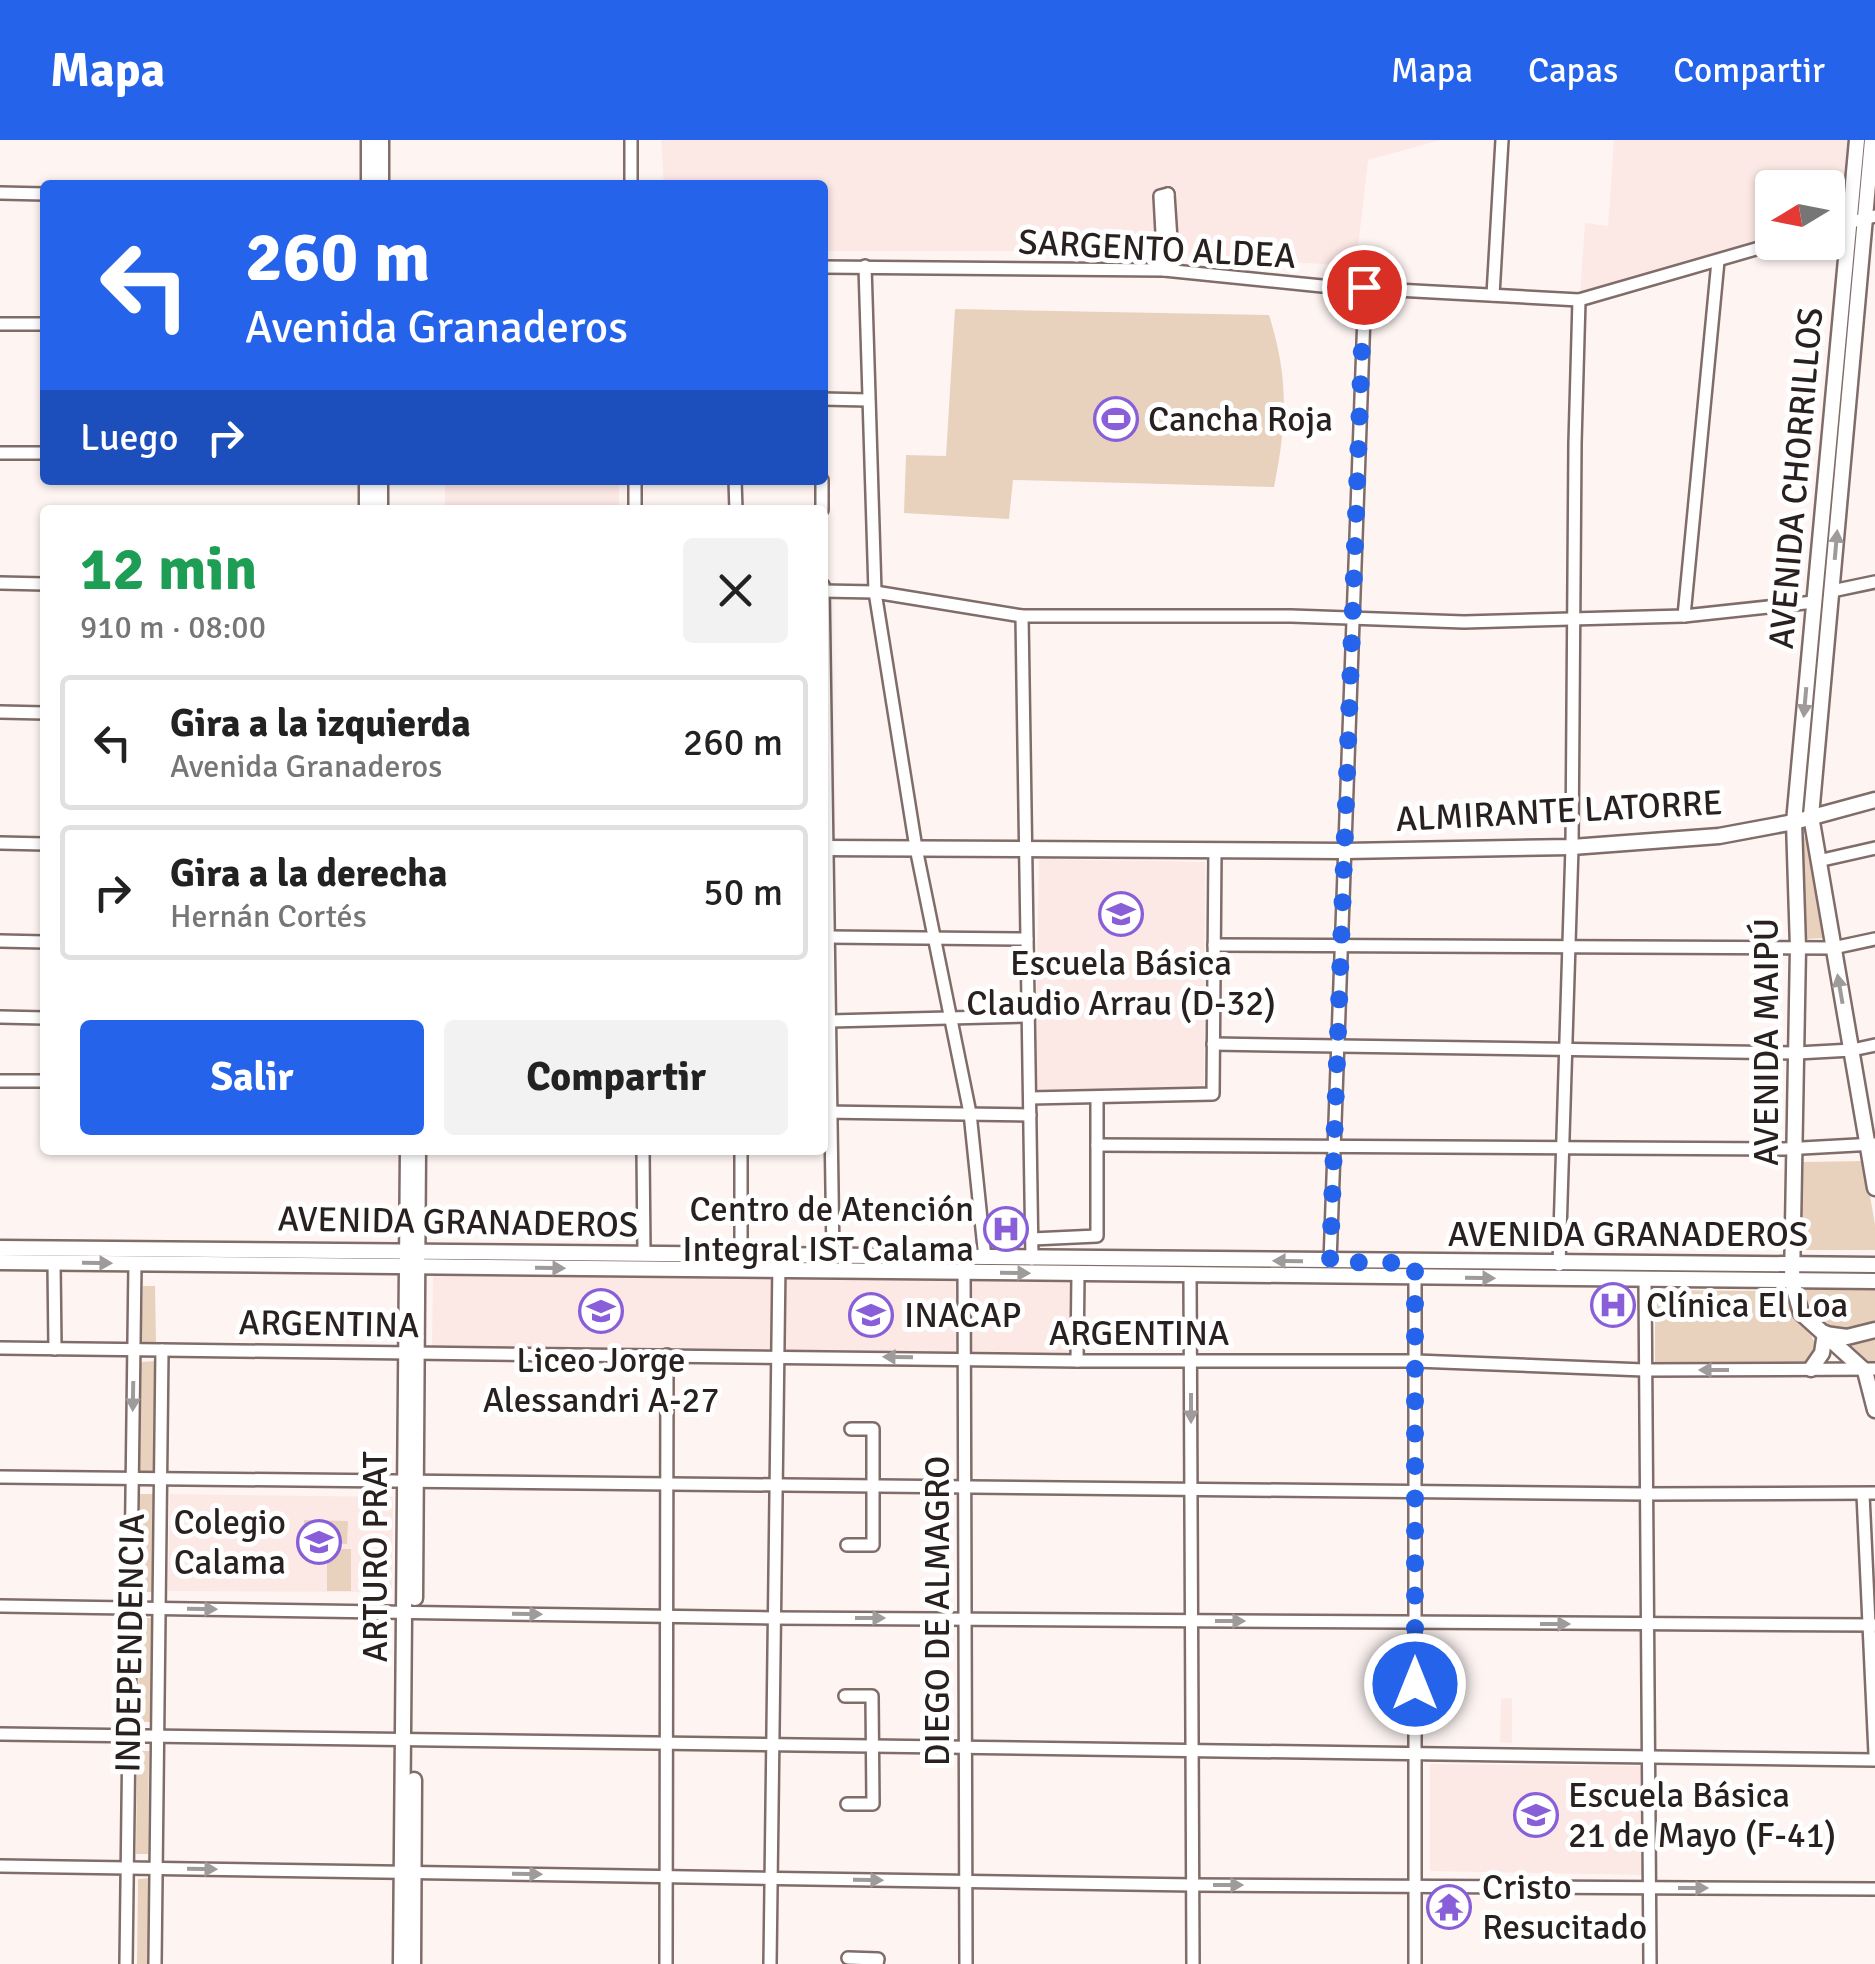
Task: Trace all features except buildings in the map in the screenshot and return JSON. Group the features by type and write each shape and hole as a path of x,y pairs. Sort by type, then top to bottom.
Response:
{"main road":[{"path":"369,140 369,180"},
{"path":"381,140 381,180"},
{"name":"AVENIDA CHORRILLOS","path":"1794,822 1814,602 1863,219 1856,140"},
{"path":"1863,219 1872,140"},
{"name":"AVENIDA CHORRILLOS","path":"1811,816 1832,590 1839,421"},
{"name":"ALMIRANTE LATORRE","path":"828,848 1344,851 1572,847 1693,839 1794,822 1875,800"},
{"name":"AVENIDA MAIPÚ","path":"1811,816 1871,1145 1875,1188"},
{"name":"AVENIDA MAIPÚ","path":"1792,1282 1798,948 1794,822"},
{"name":"ARTURO PRAT","path":"408,1155 412,1259 409,1873 414,1964"},
{"name":"ARTURO PRAT","path":"412,1259 418,1155"},
{"name":"AVENIDA GRANADEROS","path":"0,1248 412,1259 964,1266 985,1258 1330,1262 1415,1270 1645,1280 1875,1281"},
{"name":"AVENIDA GRANADEROS","path":"0,1262 135,1264 644,1254 740,1255 779,1263 833,1256 1078,1274 1190,1275 1559,1264 1875,1265"},
{"path":"1792,1282 1794,1298 1802,1313 1870,1370 1875,1410"},
{"path":"1824,1334 1848,1337 1875,1330"},
{"path":"1811,1370 1822,1352 1824,1334"},
{"name":"ARTURO PRAT","path":"402,1964 409,1873"}],"street":[{"path":"631,140 631,180"},
{"path":"1492,296 1502,140"},
{"path":"0,193 40,194"},
{"path":"1168,194 1168,270 1160,196 1168,194"},
{"name":"SARGENTO ALDEA","path":"828,267 1168,270 1322,286 1580,300 1755,249"},
{"path":"1684,616 1718,260"},
{"path":"864,266 875,592 916,848 970,1113 985,1258"},
{"path":"1330,1262 1364,287"},
{"path":"1559,1264 1572,847 1574,443 1580,300"},
{"path":"0,324 40,324"},
{"path":"828,398 868,400"},
{"path":"0,453 40,453"},
{"path":"1832,590 1875,582"},
{"path":"0,583 40,584"},
{"path":"828,588 875,592 1022,616 1464,622 1684,616 1814,602"},
{"path":"1022,616 1032,1259"},
{"path":"0,712 40,713"},
{"path":"0,844 40,844"},
{"path":"1818,861 1875,848"},
{"path":"1030,1098 1213,1094 1215,850"},
{"path":"828,1082 828,937 1027,939"},
{"path":"1214,945 1833,948 1875,939"},
{"path":"0,941 40,942"},
{"path":"830,1021 1028,1016"},
{"path":"0,1017 40,1018"},
{"path":"1213,1044 1797,1052 1875,1045"},
{"path":"0,1080 40,1081"},
{"path":"1032,1238 1097,1236 1097,1096"},
{"path":"828,1112 1030,1115"},
{"path":"828,1136 833,1256"},
{"path":"1097,1144 1796,1149 1871,1145"},
{"path":"642,1155 644,1254"},
{"path":"740,1255 741,1155"},
{"path":"54,1263 55,1349"},
{"path":"770,1964 779,1263"},
{"name":"INDEPENDENCIA","path":"126,1964 135,1264"},
{"name":"DIEGO DE ALMAGRO","path":"964,1266 966,1964"},
{"path":"1415,1270 1415,1964"},
{"path":"1077,1361 1078,1274"},
{"path":"1190,1275 1193,1964"},
{"path":"1645,1280 1650,1964"},
{"path":"0,1348 162,1350"},
{"name":"INDEPENDENCIA","path":"155,1964 162,1350"},
{"name":"ARGENTINA","path":"162,1350 1190,1362 1416,1360 1644,1370 1870,1370"},
{"path":"666,1964 667,1354"},
{"path":"847,1545 872,1545 874,1429 851,1429"},
{"path":"0,1478 1869,1494 1866,1611 1872,1626 1875,1757 1648,1758 0,1734"},
{"path":"0,1606 772,1618 1872,1626"},
{"path":"845,1696 872,1696 873,1747 873,1804 846,1804"},
{"path":"0,1866 1193,1885 1875,1889"},
{"path":"848,1958 878,1959 878,1964"}],"shaded area":[{"path":"661,140 1440,140 1368,160 1356,266 1092,251 828,251 828,180 664,180"},
{"path":"1614,140 1849,140 1845,185 1845,170 1755,170 1755,244 1580,297 1585,223 1608,226"},
{"name":"Cancha Roja","path":"955,309 1269,315 1280,360 1284,401 1274,487 1013,480 1009,519 904,513 906,455 946,456"},
{"path":"445,485 619,485 619,505 445,505"},
{"path":"1810,834 1828,938 1803,939 1803,838"},
{"path":"1039,859 1205,862 1204,1086 1035,1091"},
{"path":"1864,1161 1875,1225 1875,1250 1801,1250 1802,1162"},
{"name":"Liceo Jorge Alessandri A-27","path":"433,1271 771,1273 770,1351 432,1350"},
{"name":"INACAP","path":"958,1277 958,1355 783,1351 785,1278"},
{"path":"971,1280 1070,1282 1070,1356 970,1357"},
{"path":"143,1286 155,1286 156,1344 141,1344"},
{"path":"1799,1286 1875,1287 1875,1323 1848,1332 1826,1327 1811,1311"},
{"path":"1655,1290 1789,1291 1816,1345 1805,1363 1655,1364"},
{"path":"1875,1334 1875,1365 1866,1363 1846,1340"},
{"path":"155,1361 153,1472 139,1472 140,1362"},
{"path":"140,1494 153,1494 152,1592 140,1592"},
{"name":"Colegio Calama","path":"170,1494 393,1497 392,1592 168,1591"},
{"path":"304,1520 348,1521 347,1544 303,1543"},
{"path":"327,1549 351,1549 351,1591 327,1591"},
{"path":"139,1618 152,1618 151,1722 138,1722"},
{"path":"1512,1698 1512,1743 1500,1742 1501,1699"},
{"path":"137,1751 149,1751 148,1854 136,1854"},
{"name":"Escuela Básica 21 de Mayo (F-41)","path":"1430,1764 1641,1766 1644,1875 1430,1871"},
{"path":"149,1878 148,1964 137,1964 138,1879"}],"place":[{"name":"Cancha Roja","path":"1116,419"},
{"name":"Escuela Básica Claudio Arrau (D-32)","path":"1121,914"},
{"name":"Centro de Atención Integral IST Calama","path":"1006,1229"},
{"name":"Clínica El Loa","path":"1613,1305"},
{"name":"Liceo Jorge Alessandri A-27","path":"601,1311"},
{"name":"INACAP","path":"871,1315"},
{"name":"Colegio Calama","path":"319,1542"},
{"name":"Escuela Básica 21 de Mayo (F-41)","path":"1536,1815"},
{"name":"Cristo Resucitado","path":"1449,1907"}],"route":[{"path":"1364,287 1330,1262 1415,1263 1415,1684"}]}
